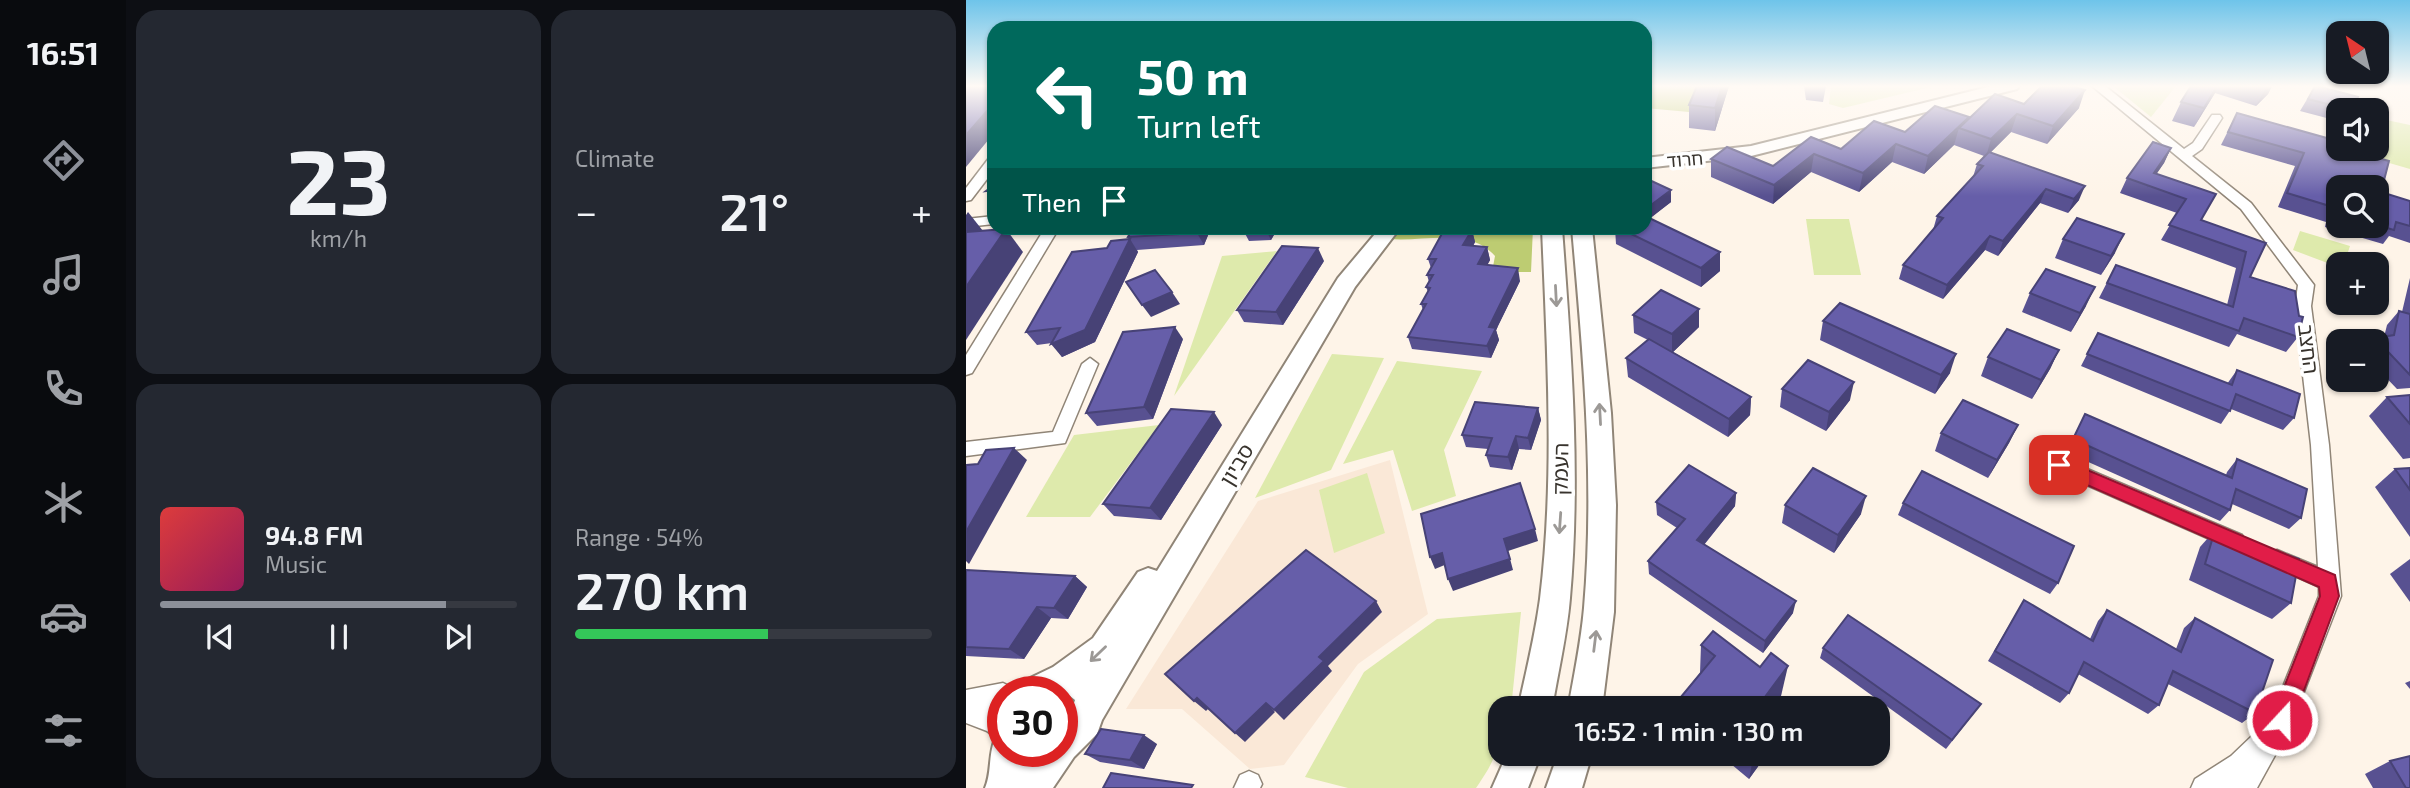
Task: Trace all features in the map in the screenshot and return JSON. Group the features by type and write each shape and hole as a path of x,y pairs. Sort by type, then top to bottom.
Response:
{"street":[{"name":"חרוד","path":"1652,152 1735,144 1822,123"},
{"name":"חרוד","path":"1652,162 1751,151 1864,123"},
{"name":"החצב","path":"2142,123 2246,206 2306,285 2303,306 2320,445 2330,596 2282,720 2252,775 2240,788"},
{"path":"2182,156 2198,146 2213,123"},
{"path":"966,197 987,169"},
{"path":"966,223 987,221"},
{"path":"966,369 1048,235"},
{"name":"סביון","path":"1062,676 1089,662 1114,636 1332,282 1370,235"},
{"name":"סביון","path":"1078,732 1346,283 1384,235"},
{"name":"העמק","path":"1537,696 1555,600 1561,515 1562,416 1552,235"},
{"name":"העמק","path":"1583,235 1600,413 1603,512 1600,600 1587,696"},
{"path":"966,337 986,335"},
{"path":"966,449 1059,438 1090,364"},
{"path":"2059,465 2328,582"},
{"path":"1078,682 1084,684 1092,697 1091,708"},
{"path":"966,702 987,698"},
{"path":"966,711 987,720"},
{"name":"החצב","path":"2204,788 2241,765 2282,720"},
{"path":"1510,788 1519,766"},
{"path":"1564,788 1571,766"},
{"path":"1003,788 1008,767"},
{"path":"1032,788 1046,767"}],"shaded area":[{"path":"1390,460 1428,614 1358,664 1284,765 1250,769 1182,709 1126,709 1258,501"}],"green space":[{"path":"2389,123 2410,125 2410,169 2382,161 2389,161"},
{"path":"1806,219 1849,219 1861,275 1814,275"},
{"path":"2300,231 2350,246 2348,252 2326,252 2326,262 2293,250"},
{"path":"1395,235 1533,235 1531,272 1492,272 1495,256 1485,247 1473,242 1446,238 1390,239"},
{"path":"1277,251 1174,396 1222,256"},
{"path":"1332,354 1384,358 1331,470 1255,498"},
{"path":"1397,361 1482,371 1444,450 1456,496 1412,511 1393,450 1343,464"},
{"path":"1159,425 1090,517 1026,517 1074,435"},
{"path":"1367,473 1385,533 1334,553 1319,490"},
{"path":"1521,612 1512,696 1488,696 1490,766 1476,788 1348,788 1305,777 1364,672 1437,619"}],"building":[{"path":"966,123 977,123 966,135"},
{"path":"1872,123 1905,132 1916,123 1963,123 1928,156 1896,144 1863,173 1814,154 1774,185 1711,159 1727,147 1773,166 1811,137 1841,149"},
{"path":"1965,123 2008,123 1991,139 1959,128"},
{"path":"2232,123 2272,123 2326,138 2326,161 2389,161 2385,175 2326,175 2326,205 2287,193 2304,153 2228,132"},
{"path":"2153,142 2171,148 2154,173 2216,194 2201,220 2266,243 2250,277 2295,291 2299,316 2303,317 2298,337 2244,318 2239,331 2107,283 2116,265 2233,307 2246,252 2169,225 2186,199 2127,178"},
{"path":"1989,152 2085,186 2074,199 2046,189 2003,241 1990,236 1947,285 1903,265 1943,218 1937,216 1983,166 1977,164"},
{"path":"1652,181 1671,190 1652,204"},
{"path":"2389,194 2410,201 2410,226 2396,222 2394,230 2389,229"},
{"path":"2077,218 2124,234 2111,256 2063,239"},
{"path":"1652,219 1720,252 1701,268 1633,235 1652,235"},
{"path":"987,230 987,235 1002,235 966,287 966,232"},
{"path":"1129,235 1162,235 1128,237"},
{"path":"1441,235 1469,235 1463,245 1487,247 1478,264 1518,268 1489,327 1496,328 1487,346 1408,337 1426,304 1421,304 1430,288 1426,287 1433,275 1427,275 1436,259 1428,259"},
{"path":"1130,239 1085,330 1051,344 1060,328 1026,332 1072,252 1107,248 1111,241"},
{"path":"1282,246 1318,248 1276,312 1237,310"},
{"path":"2046,269 2095,287 2080,313 2030,293"},
{"path":"1155,270 1172,292 1142,305 1126,282"},
{"path":"1661,290 1699,309 1672,334 1633,315"},
{"path":"1840,303 1956,354 1941,375 1823,321"},
{"path":"2399,311 2410,314 2410,375 2389,353 2389,336 2394,335"},
{"path":"1175,327 1144,407 1086,413 1123,332"},
{"path":"2007,329 2059,350 2041,380 1988,357"},
{"path":"2098,333 2232,385 2237,370 2300,394 2294,418 2236,394 2230,411 2087,354"},
{"path":"1649,339 1751,397 1729,419 1626,358"},
{"path":"1808,360 1854,382 1829,412 1782,389"},
{"path":"2410,395 2410,424 2387,397"},
{"path":"1963,400 2018,425 1997,460 1941,433"},
{"path":"1475,402 1538,408 1528,438 1516,436 1508,457 1486,455 1492,438 1462,435"},
{"path":"1171,409 1214,412 1150,508 1103,504"},
{"path":"2085,414 2232,478 2237,459 2307,489 2301,518 2236,489 2230,510 2073,439"},
{"path":"1014,448 966,532 966,465 978,464 986,450"},
{"path":"1689,465 1736,493 1697,540 1796,601 1765,641 1648,561 1685,519 1656,502"},
{"path":"1813,468 1866,496 1838,535 1785,505"},
{"path":"2410,468 2410,490 2395,469"},
{"path":"1922,471 2074,546 2058,583 1903,503"},
{"path":"1520,483 1535,529 1504,539 1510,559 1448,579 1442,553 1430,557 1421,514"},
{"path":"2215,530 2299,559 2291,603 2205,564"},
{"path":"1306,550 1376,601 1319,657 1324,661 1274,710 1266,703 1235,733 1197,698 1194,701 1165,674"},
{"path":"966,570 1075,576 1054,608 1037,607 1009,649 966,647"},
{"path":"2024,600 2093,641 2107,610 2181,652 2195,618 2273,660 2255,713 2173,671 2159,705 2084,662 2069,693 1995,651"},
{"path":"1848,615 1981,704 1952,740 1823,648"},
{"path":"1713,631 1760,667 1771,653 1788,666 1766,696 1682,696 1715,656 1701,645"},
{"path":"1101,729 1144,735 1130,760 1085,754"},
{"path":"2410,756 2410,788 2406,788 2390,761"},
{"path":"1111,773 1193,785 1191,788 1103,788"}],"route":[{"path":"2059,465 2328,582 2330,596 2282,720"}]}
